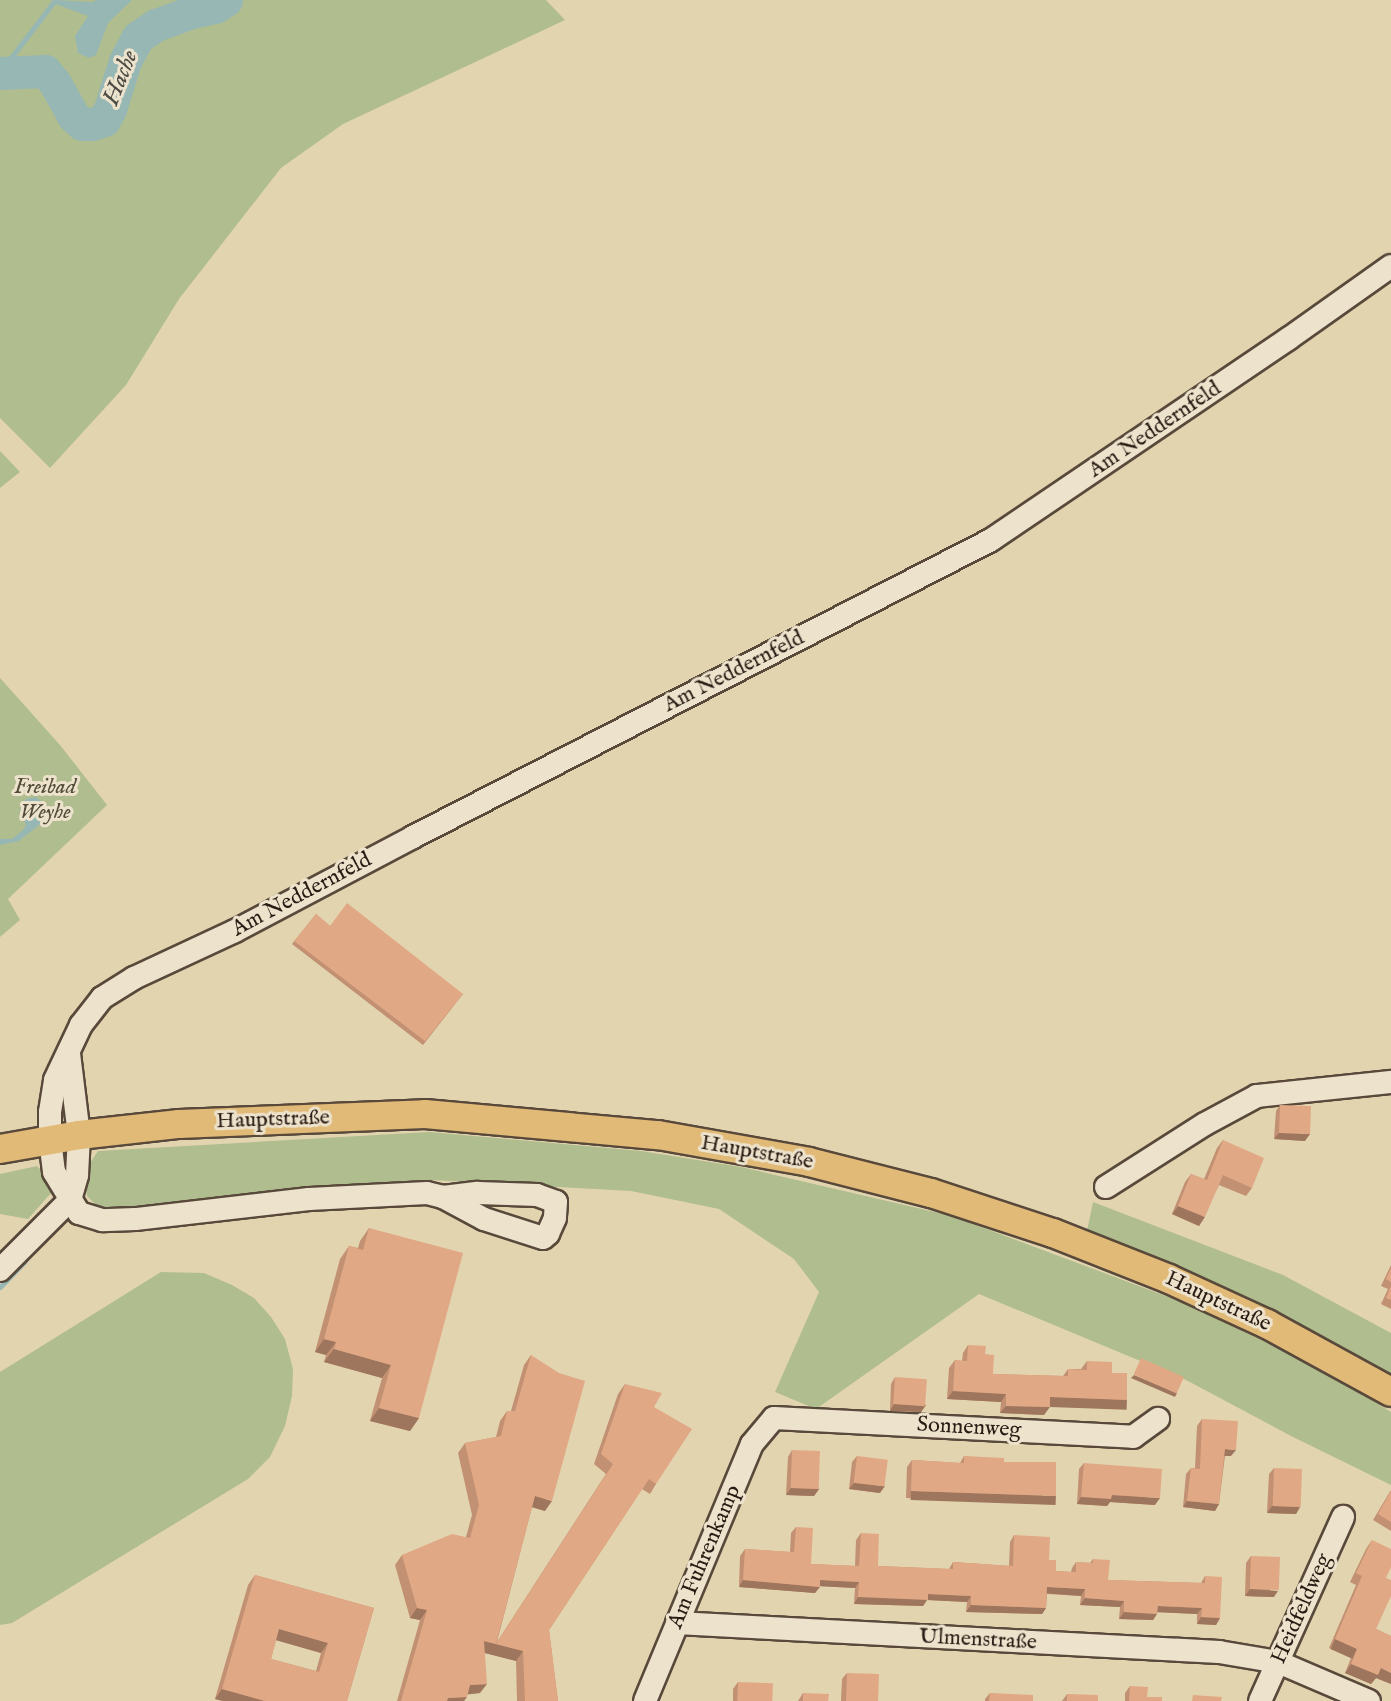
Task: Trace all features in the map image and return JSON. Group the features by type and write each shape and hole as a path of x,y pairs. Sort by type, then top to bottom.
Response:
{"main road":[{"name":"Hauptstraße","path":"0,1149 50,1139 179,1124 425,1114 658,1136 809,1162 931,1193 1053,1233 1158,1275 1267,1324 1391,1392"}],"street":[{"name":"Am Neddernfeld","path":"50,1139 50,1112 55,1080 81,1025 102,998 134,978 235,931 991,540 1278,346 1391,266"},
{"path":"0,1270 70,1200 78,1175 79,1135 69,1051"},
{"path":"1106,1187 1205,1125 1257,1096 1391,1082"},
{"path":"50,1139 54,1172 70,1200 79,1213 102,1220 135,1219 309,1199 427,1194 443,1197"},
{"name":"Sonnenweg","path":"774,1418 1133,1437 1158,1419"},
{"name":"Am Fuhrenkamp","path":"645,1701 752,1444 774,1418"},
{"name":"Heidfeldweg","path":"1260,1701 1343,1517"},
{"name":"Ulmenstraße","path":"677,1623 1219,1652 1278,1662 1369,1701"}],"green space":[{"path":"0,0 546,0 565,20 343,124 281,168 179,299 126,385 50,468 0,418"},
{"path":"0,451 20,472 0,488"},
{"name":"Freibad Weyhe","path":"0,678 60,745 107,805 8,899 20,920 0,937"},
{"path":"429,1132 641,1151 741,1167 952,1216 1179,1301 1318,1367 1391,1412 1391,1485 1293,1437 1186,1380 979,1294 816,1409 775,1392 819,1292 794,1259 719,1209 631,1191 431,1180 100,1209 87,1196 84,1172 98,1151"},
{"path":"37,1166 48,1177 51,1193 28,1219 0,1214 0,1174"},
{"path":"1093,1202 1283,1275 1391,1333 1391,1374 1250,1298 1087,1231"},
{"path":"161,1272 204,1273 254,1298 271,1317 285,1339 293,1369 292,1396 285,1426 270,1457 248,1479 12,1623 0,1625 0,1372"}],"water":[{"path":"55,0 93,2 96,0 132,0 108,23 96,55 89,58 78,53 75,36 88,16 53,3"},
{"path":"36,797 48,807 44,821 19,841 0,845 0,839 12,839 23,830 26,825 20,810 22,804 26,799"}],"building":[{"path":"347,903 463,994 425,1041 294,941 316,914 330,926"},
{"path":"1280,1105 1311,1106 1310,1134 1279,1133"},
{"path":"1223,1140 1264,1158 1252,1188 1223,1175 1205,1217 1178,1206 1191,1174 1207,1180"},
{"path":"369,1228 463,1253 419,1418 379,1408 391,1365 334,1349 336,1342 324,1339 349,1246 363,1250"},
{"path":"1391,1268 1391,1282 1386,1279"},
{"path":"1391,1286 1391,1300 1386,1298"},
{"path":"968,1345 986,1346 985,1354 994,1355 993,1374 1068,1376 1068,1369 1087,1370 1087,1361 1112,1362 1112,1373 1127,1373 1127,1400 1050,1397 1050,1407 1006,1406 1006,1394 953,1391 955,1360 967,1361"},
{"path":"531,1355 559,1373 585,1381 552,1501 535,1496 496,1644 613,1464 601,1454 625,1384 662,1393 654,1407 692,1429 656,1484 649,1479 549,1630 558,1701 525,1701 523,1651 484,1641 487,1684 470,1685 467,1697 448,1698 447,1701 401,1701 427,1610 417,1608 402,1555 452,1534 470,1538 479,1505 465,1443 501,1436 507,1411 515,1411"},
{"path":"1141,1358 1184,1377 1177,1394 1134,1374"},
{"path":"895,1377 927,1379 925,1406 893,1404"},
{"path":"1202,1419 1238,1421 1236,1450 1225,1449 1219,1504 1187,1501 1191,1468 1200,1469"},
{"path":"792,1450 820,1451 819,1489 791,1488"},
{"path":"857,1456 888,1460 884,1487 854,1483"},
{"path":"964,1456 1004,1458 1004,1462 1056,1462 1056,1496 911,1491 912,1460 964,1463"},
{"path":"1084,1463 1162,1469 1160,1498 1112,1495 1111,1499 1081,1497"},
{"path":"1274,1468 1302,1469 1301,1507 1273,1506"},
{"path":"1391,1491 1391,1522 1378,1514"},
{"path":"796,1527 813,1528 811,1564 859,1566 861,1533 879,1534 878,1566 953,1569 953,1562 1013,1566 1014,1535 1050,1537 1049,1560 1056,1560 1056,1571 1076,1572 1076,1562 1093,1563 1093,1559 1110,1560 1108,1580 1205,1583 1205,1576 1222,1577 1220,1618 1201,1617 1202,1608 1158,1606 1157,1614 1124,1612 1124,1601 1085,1598 1085,1589 1047,1587 1046,1608 971,1605 971,1596 928,1594 928,1600 858,1597 859,1582 820,1580 820,1587 743,1580 745,1549 794,1552"},
{"path":"1372,1540 1391,1549 1391,1567 1386,1578 1391,1580 1391,1596 1376,1629 1391,1636 1391,1673 1381,1668 1378,1675 1351,1664 1357,1649 1335,1639 1362,1576 1356,1573"},
{"path":"1251,1556 1280,1557 1279,1590 1250,1589"},
{"path":"255,1575 374,1608 347,1701 265,1701 222,1689","holes":["279,1629 328,1643 319,1672 271,1659"]},
{"path":"847,1673 879,1674 878,1701 846,1701"},
{"path":"738,1682 773,1683 772,1701 737,1701"},
{"path":"1130,1686 1148,1687 1147,1697 1162,1697 1162,1701 1129,1701"},
{"path":"803,1693 829,1694 828,1701 803,1701"},
{"path":"990,1693 1033,1695 1033,1701 989,1701"},
{"path":"1067,1694 1098,1695 1098,1701 1067,1701"},
{"path":"1193,1695 1222,1697 1221,1701 1192,1701"}],"waterway":[{"path":"0,72 55,0"},
{"name":"Hache","path":"0,73 45,71 55,83 73,116 82,124 92,124 104,120 110,109 125,61 138,37 156,25 191,12 215,7 226,0"},
{"path":"0,1287 25,1261"}]}
